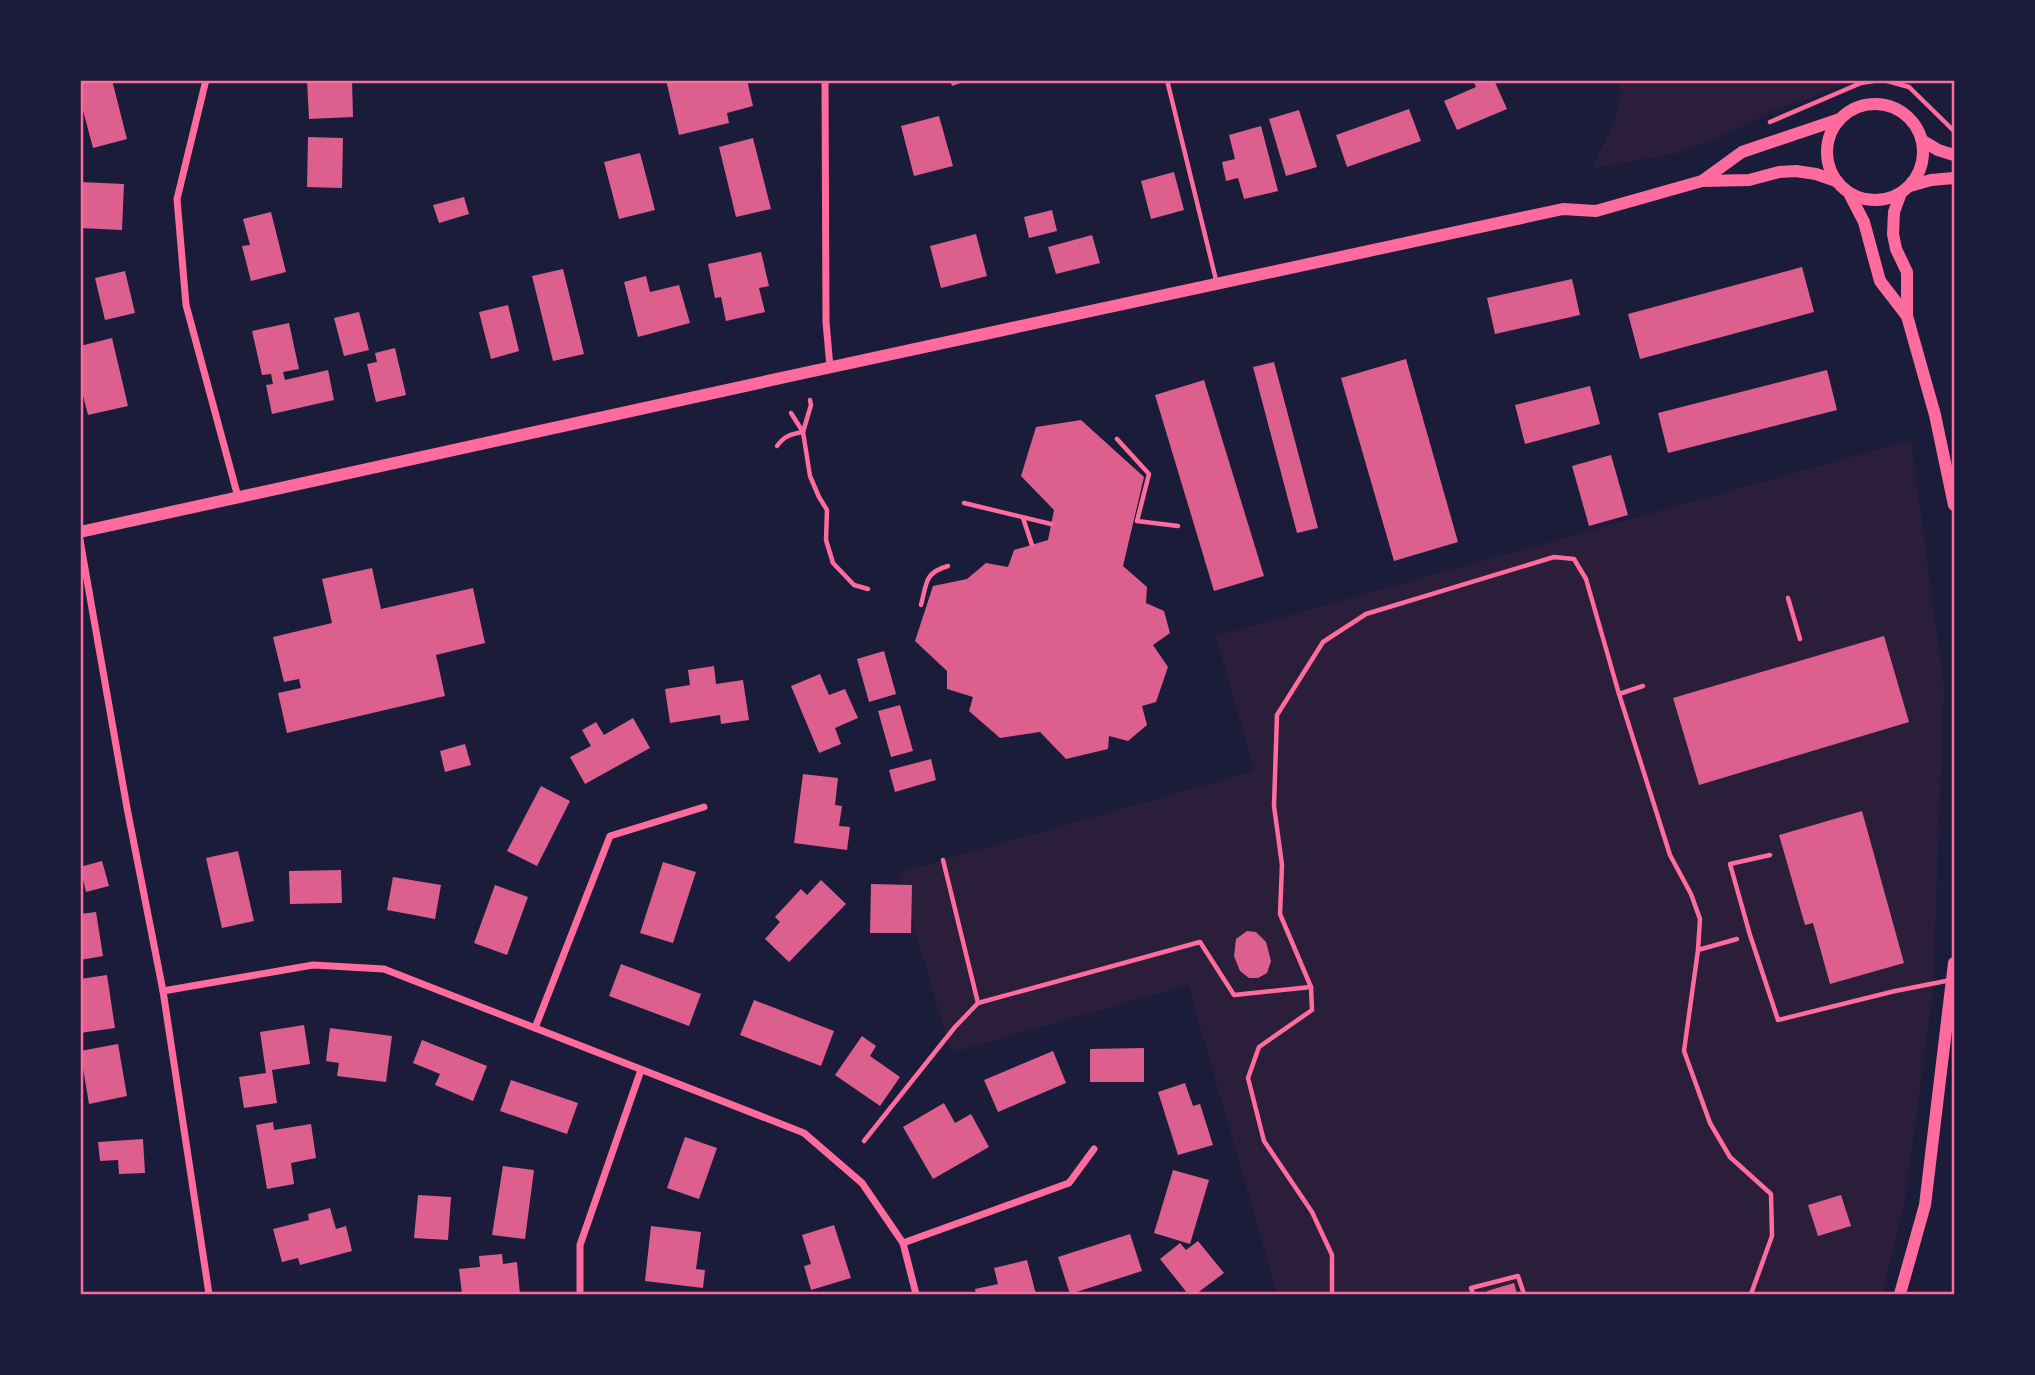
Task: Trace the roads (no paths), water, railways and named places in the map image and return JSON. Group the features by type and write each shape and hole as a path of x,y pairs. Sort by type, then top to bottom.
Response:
{"street":[{"path":"206,80 177,199 186,305 238,497"},
{"path":"825,80 826,322 830,367"},
{"path":"1702,181 1742,152 1840,119 1863,106 1887,105 1908,117 1916,126 1923,141 1923,163 1918,175 1896,204 1892,228 1896,249 1907,272 1907,316 1938,425 1955,505"},
{"path":"1836,181 1830,168 1827,150 1831,132 1840,119"},
{"path":"1923,141 1938,150 1955,155"},
{"path":"80,531 1563,209 1596,211 1702,181 1749,180 1779,172 1796,171 1836,181 1849,192 1864,199 1877,200 1890,198 1905,189 1931,180 1955,178"},
{"path":"1849,192 1861,213 1880,281 1907,316"},
{"path":"80,540 127,808 163,991 209,1294"},
{"path":"536,1028 610,836 704,807"},
{"path":"1900,1294 1925,1205 1955,963"},
{"path":"163,991 313,965 384,969 804,1133 862,1183 902,1243 916,1294"},
{"path":"580,1294 580,1245 640,1070"},
{"path":"902,1243 1069,1183 1094,1149"}],"lane":[{"path":"1167,80 1217,285"},
{"path":"1770,855 1730,864 1778,1020 1952,980"}]}
